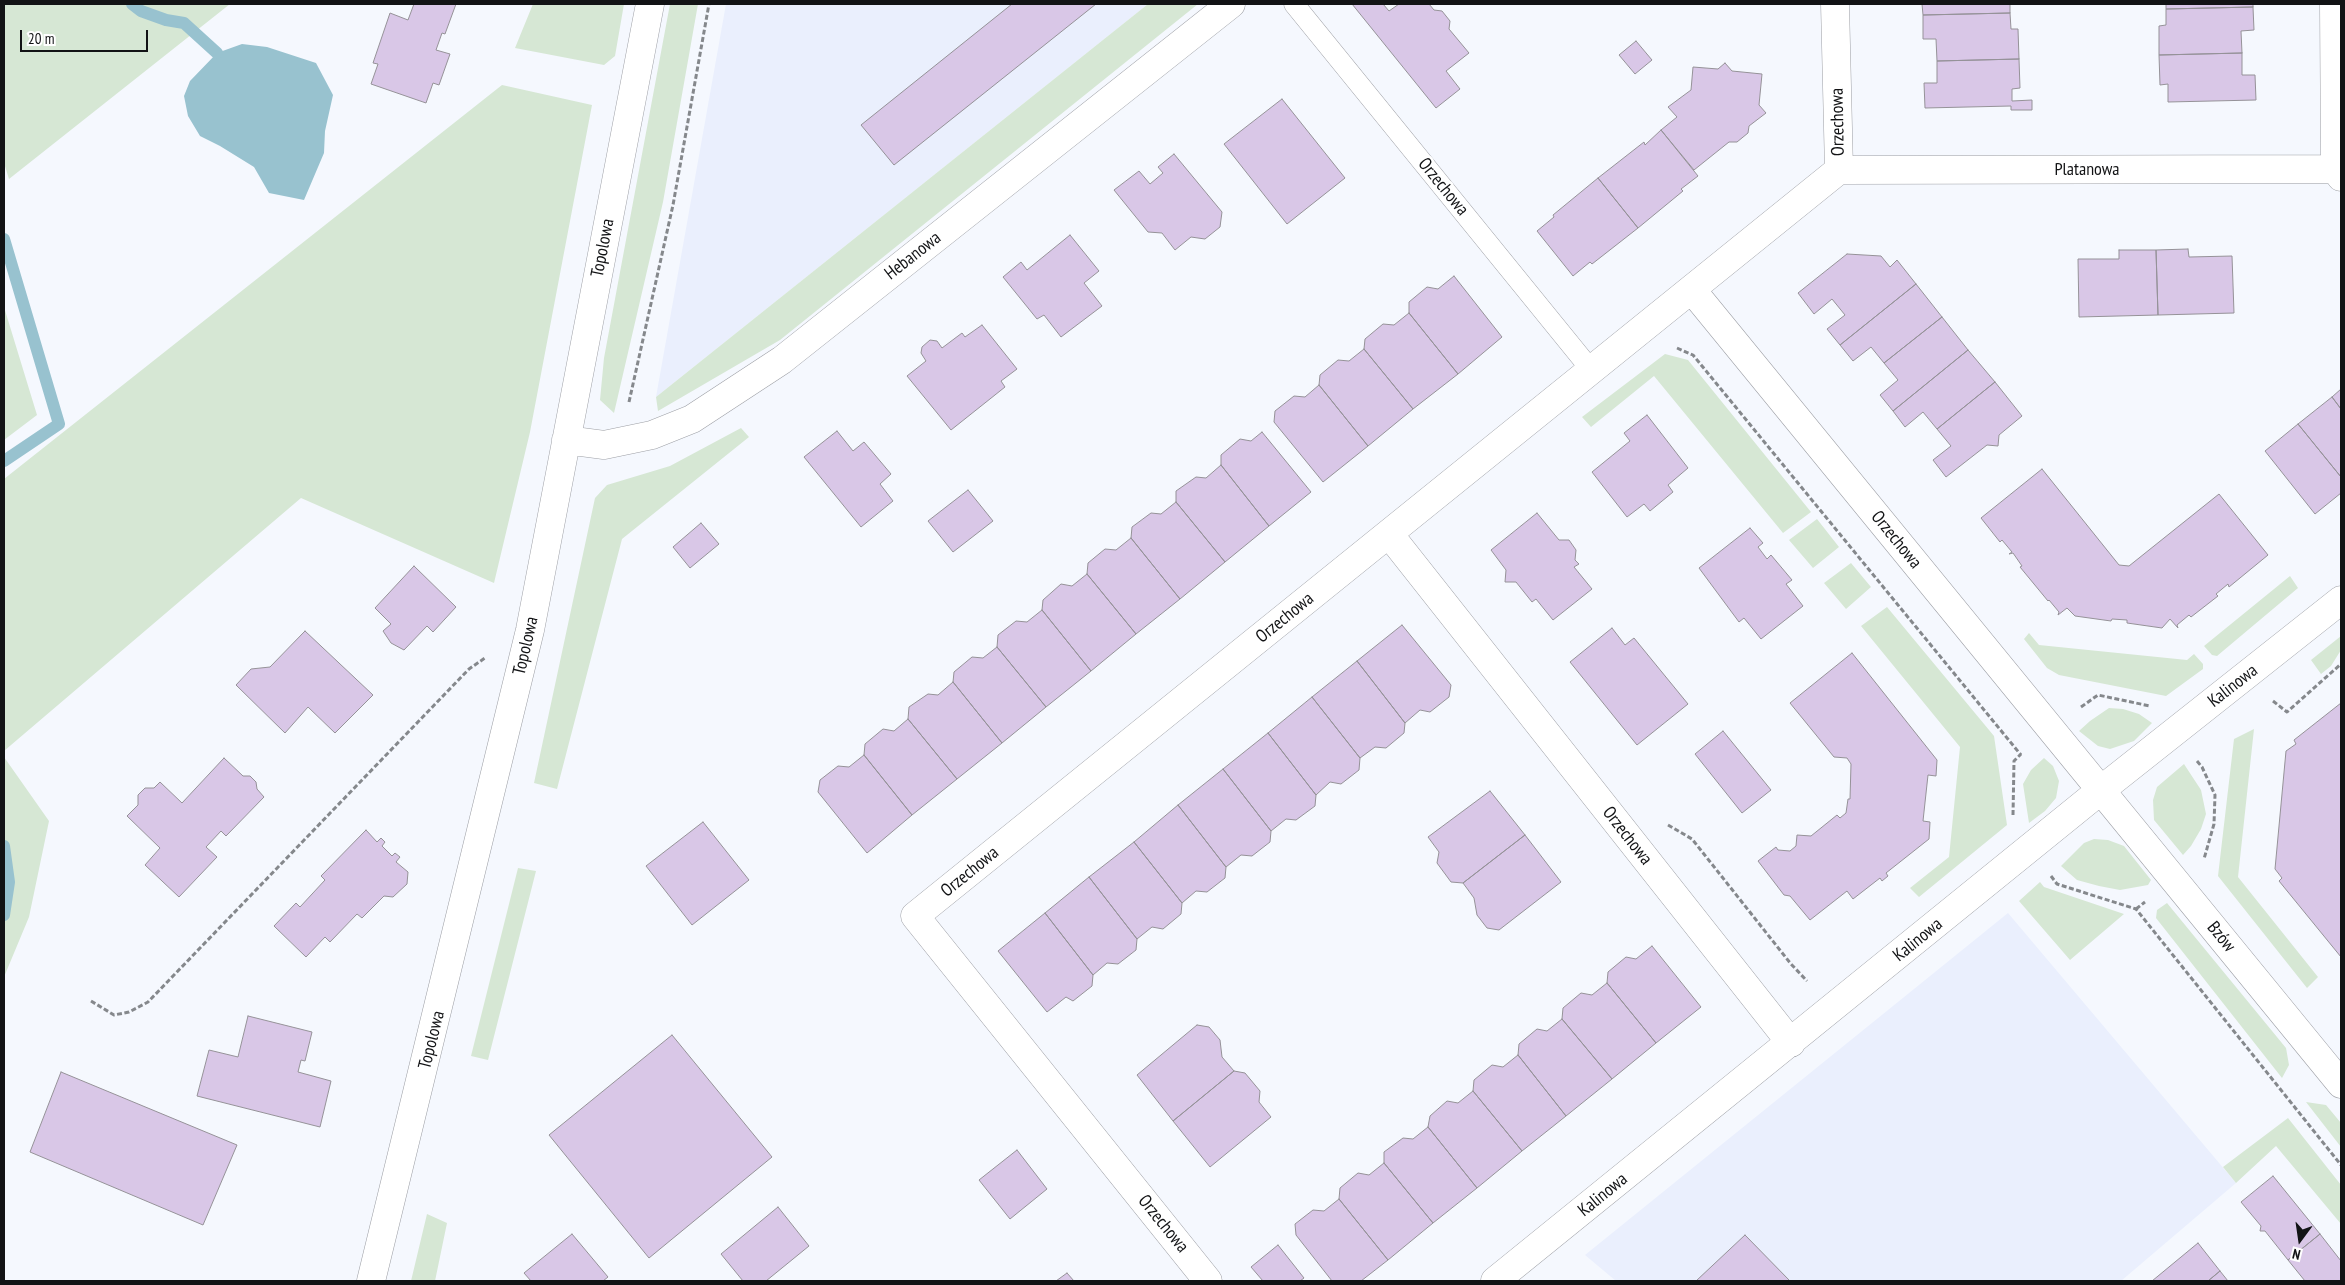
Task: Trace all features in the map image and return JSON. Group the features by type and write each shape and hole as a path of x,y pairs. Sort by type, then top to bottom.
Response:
{"street":[{"name":"Topolowa","path":"371,1281 530,630 650,4"},
{"name":"Hebanowa","path":"566,440 604,445 652,435 692,419 782,360 1231,4"},
{"name":"Orzechowa","path":"1208,1281 915,916 1839,170 1835,4"},
{"name":"Platanowa","path":"1839,170 2338,173 2334,4"},
{"name":"Orzechowa","path":"1692,290 2101,790"},
{"name":"Orzechowa","path":"1389,534 1791,1044"},
{"name":"Kalinowa","path":"1495,1281 1791,1044 2101,790 2341,600"},
{"name":"Bzów","path":"2101,790 2341,1084"}],"lane":[{"name":"Orzechowa","path":"1294,4 1592,371"}],"path":[{"path":"620,441 673,205 709,4"},
{"path":"1668,348 1677,348 1693,355 2021,755"},
{"path":"91,1001 114,1015 129,1012 148,1002 469,669 530,630"},
{"path":"2266,706 2274,700 2287,712 2341,664"},
{"path":"2198,762 2205,756"},
{"path":"1659,820 1692,839 1805,981 1814,980"},
{"path":"2058,884 2136,909 2341,1165"}],"shaded area":[{"path":"726,4 1148,4 656,397"},
{"path":"2008,913 2236,1183 2121,1281 1616,1281 1585,1255"}],"green space":[{"path":"4,4 230,4 9,179 4,163"},
{"path":"533,4 624,4 615,56 604,65 515,48"},
{"path":"670,4 698,4 663,202 614,413 600,400 604,358"},
{"path":"1148,4 1198,4 780,340 658,411 656,397"},
{"path":"502,85 592,105 530,432 494,583 301,498 4,751 4,479"},
{"path":"4,307 37,415 4,440"},
{"path":"1665,354 1688,360 1811,512 1783,533 1654,376 1591,427 1582,417"},
{"path":"741,428 749,437 622,539 557,789 534,783 595,498 607,485 670,466"},
{"path":"1817,519 1839,547 1813,568 1789,540"},
{"path":"1851,563 1871,587 1846,609 1824,583"},
{"path":"2290,576 2298,588 2217,656 2212,655 2204,646"},
{"path":"1887,607 1994,736 2007,825 1919,897 1910,888 1949,857 1960,747 1861,626"},
{"path":"2029,633 2039,645 2187,660 2194,654 2203,664 2203,669 2166,696 2059,675 2047,668 2024,639"},
{"path":"2341,636 2341,650 2331,666 2321,674 2311,660"},
{"path":"2109,708 2123,709 2139,714 2152,723 2134,741 2110,749 2098,746 2079,731"},
{"path":"2254,729 2238,877 2318,977 2307,988 2218,876 2234,739"},
{"path":"4,757 49,821 29,917 4,977"},
{"path":"2044,758 2053,766 2059,781 2056,798 2045,811 2029,823 2023,784 2031,770"},
{"path":"2184,764 2201,790 2206,814 2201,829 2183,855 2154,820 2153,800 2157,787"},
{"path":"2094,839 2108,840 2124,846 2151,880 2148,885 2120,890 2099,886 2077,880 2061,866 2084,843"},
{"path":"518,868 536,871 488,1060 471,1056"},
{"path":"2040,882 2044,887 2124,914 2070,960 2019,901"},
{"path":"2167,903 2286,1048 2289,1065 2282,1078 2156,918 2157,910"},
{"path":"2306,1102 2326,1105 2341,1123 2341,1147"},
{"path":"2288,1118 2341,1185 2341,1224 2276,1146 2236,1183 2223,1167"},
{"path":"427,1214 447,1223 435,1281 411,1281"}],"water":[{"path":"242,44 267,47 316,63 333,95 325,131 324,153 304,200 269,193 254,167 200,136 188,116 184,96 190,81 217,53"}],"building":[{"path":"414,4 456,4 445,34 442,33 436,50 450,54 439,85 433,83 426,103 371,84 378,64 373,63 390,13 408,20"},
{"path":"1012,4 1096,4 894,165 861,125"},
{"path":"1352,4 1383,4 1389,11 1399,4 1429,4 1434,10 1442,11 1450,21 1449,29 1469,53 1446,71 1460,89 1436,108"},
{"path":"1922,4 2010,4 2010,13 1923,15"},
{"path":"2166,4 2253,4 2253,7 2166,9"},
{"path":"2253,7 2254,30 2241,31 2242,53 2159,55 2159,26 2166,25 2166,9"},
{"path":"2010,13 2011,29 2018,29 2019,59 1937,61 1936,39 1923,39 1923,15"},
{"path":"1636,41 1652,60 1635,74 1619,55"},
{"path":"2242,53 2242,75 2255,75 2256,100 2168,102 2168,84 2160,85 2159,55"},
{"path":"2019,59 2020,88 2012,89 2012,101 2032,100 2032,110 2011,110 2011,106 1925,108 1924,83 1937,83 1937,61"},
{"path":"1725,63 1732,71 1762,74 1759,105 1766,113 1749,126 1748,133 1737,142 1729,142 1694,170 1661,130 1677,117 1668,107 1691,90 1693,67 1718,69"},
{"path":"1282,99 1345,178 1287,224 1224,144"},
{"path":"1661,130 1698,176 1681,189 1683,191 1638,228 1598,178 1644,142 1645,145"},
{"path":"1174,154 1222,212 1220,227 1205,239 1191,237 1175,250 1162,233 1148,232 1114,190 1139,171 1150,184 1163,173 1158,167"},
{"path":"1598,178 1638,228 1592,264 1590,262 1573,276 1537,231 1554,217 1553,215"},
{"path":"1070,235 1099,271 1084,283 1102,306 1061,337 1044,315 1037,319 1003,277 1021,262 1027,270"},
{"path":"2188,249 2189,257 2232,256 2234,313 2158,315 2156,250"},
{"path":"2119,250 2156,250 2158,315 2079,317 2078,259 2119,259"},
{"path":"1847,254 1881,256 1890,267 1897,260 1916,284 1840,345 1827,329 1845,315 1832,299 1814,314 1798,293"},
{"path":"1454,276 1502,337 1458,374 1409,313 1409,302 1427,287 1438,289"},
{"path":"1916,284 1942,317 1884,363 1871,347 1853,361 1840,345"},
{"path":"1409,313 1458,374 1413,409 1364,349 1365,339 1383,324 1394,325"},
{"path":"1942,317 1968,350 1893,411 1880,395 1898,380 1884,363"},
{"path":"982,325 1017,369 1001,381 1005,387 951,430 907,376 926,361 921,353 922,347 930,340 937,341 942,348 962,333 965,337"},
{"path":"1364,349 1413,409 1368,446 1319,385 1320,375 1338,360 1349,361"},
{"path":"1968,350 1995,382 1937,429 1923,412 1905,427 1893,411"},
{"path":"1995,382 2022,416 1999,435 1998,446 1987,445 1946,477 1933,460 1951,446 1937,429"},
{"path":"1319,385 1368,446 1323,482 1274,422 1275,411 1294,396 1305,397"},
{"path":"2341,389 2341,409 2332,397"},
{"path":"2332,397 2341,409 2341,477 2298,424"},
{"path":"1647,415 1688,468 1668,485 1673,492 1650,511 1644,504 1627,517 1592,472 1630,441 1624,433"},
{"path":"2298,424 2341,477 2341,493 2315,514 2265,451"},
{"path":"837,431 853,451 864,442 891,474 880,484 893,501 861,527 804,457"},
{"path":"1262,432 1311,492 1269,526 1221,465 1221,455 1240,439 1251,441"},
{"path":"1221,465 1269,526 1225,562 1176,502 1176,491 1196,477 1206,478"},
{"path":"2042,469 2119,565 2129,566 2219,494 2268,555 2229,587 2228,584 2216,594 2218,596 2191,617 2189,615 2177,625 2178,628 2170,619 2162,628 2127,623 2127,620 2112,619 2111,621 2075,616 2067,608 2058,615 2059,612 2020,567 2022,566 2013,553 2009,554 2012,552 2002,540 2000,542 1981,518"},
{"path":"968,490 993,521 953,552 928,521"},
{"path":"1176,502 1225,562 1180,599 1131,538 1132,527 1151,513 1161,514"},
{"path":"1537,513 1559,540 1569,540 1576,550 1575,560 1579,564 1574,567 1592,589 1553,620 1536,599 1532,602 1516,582 1505,582 1506,570 1491,550"},
{"path":"701,523 719,544 690,568 673,547"},
{"path":"1750,528 1763,543 1758,547 1767,559 1771,555 1792,580 1786,584 1803,606 1761,639 1744,618 1739,622 1699,568"},
{"path":"1131,538 1180,599 1136,634 1087,574 1088,563 1105,549 1116,550"},
{"path":"414,566 456,607 433,632 427,626 404,650 391,643 383,631 391,624 375,608"},
{"path":"1087,574 1136,634 1091,671 1042,610 1043,600 1061,584 1072,586"},
{"path":"1042,610 1091,671 1046,707 997,647 998,635 1016,621 1027,622"},
{"path":"1402,625 1451,685 1449,697 1430,712 1420,710 1405,723 1357,661"},
{"path":"1612,628 1625,645 1634,638 1688,704 1637,745 1570,662"},
{"path":"305,631 373,695 335,733 308,707 285,733 236,685 251,669 270,667"},
{"path":"997,647 1046,707 1002,743 953,682 954,672 972,657 983,658"},
{"path":"1852,653 1937,760 1936,776 1928,775 1923,821 1930,822 1929,839 1886,873 1888,876 1882,881 1880,878 1853,899 1847,891 1810,920 1790,896 1784,895 1758,861 1776,847 1778,850 1790,851 1796,846 1797,835 1811,836 1837,815 1840,818 1846,813 1848,799 1850,799 1851,764 1847,758 1834,757 1790,703"},
{"path":"1357,661 1405,723 1404,733 1386,748 1375,747 1360,758 1312,697"},
{"path":"953,682 1002,743 957,779 908,719 909,707 928,694 938,695"},
{"path":"1312,697 1360,758 1359,770 1341,784 1330,782 1316,795 1268,733"},
{"path":"2341,703 2341,957 2279,881 2282,878 2275,869 2286,751 2296,744 2294,740"},
{"path":"908,719 957,779 912,815 864,755 865,744 883,729 894,731"},
{"path":"1723,731 1771,790 1742,813 1695,754"},
{"path":"1268,733 1316,795 1315,806 1296,820 1286,819 1271,831 1223,769"},
{"path":"864,755 912,815 867,853 818,792 820,780 838,766 849,767"},
{"path":"224,758 243,776 250,776 256,782 257,789 264,797 226,836 221,831 206,847 217,857 179,897 145,865 160,848 127,816 138,805 138,795 145,788 154,788 160,782 182,803"},
{"path":"1223,769 1271,831 1270,842 1252,856 1241,855 1226,867 1178,805"},
{"path":"1490,791 1525,835 1463,883 1451,882 1437,863 1439,852 1428,837"},
{"path":"1178,805 1226,867 1225,878 1207,892 1196,891 1182,903 1134,842"},
{"path":"703,822 749,880 692,925 646,866"},
{"path":"366,830 377,842 381,838 385,842 382,846 392,856 395,853 400,857 396,862 408,872 407,884 393,897 384,896 362,918 357,914 330,942 325,937 306,957 274,926 296,903 300,907 325,880 321,876"},
{"path":"1525,835 1561,882 1499,930 1487,928 1477,915 1474,898 1463,883"},
{"path":"1134,842 1182,903 1181,914 1163,929 1152,927 1137,939 1089,877"},
{"path":"1089,877 1137,939 1136,950 1118,964 1107,963 1093,975 1045,913"},
{"path":"1045,913 1093,975 1092,986 1073,1001 1066,997 1047,1012 998,951"},
{"path":"1652,946 1701,1007 1656,1043 1607,983 1608,972 1626,957 1636,959"},
{"path":"1607,983 1656,1043 1612,1079 1562,1019 1563,1008 1581,993 1592,995"},
{"path":"248,1016 312,1032 305,1061 301,1060 298,1072 331,1081 320,1127 197,1096 209,1050 238,1057"},
{"path":"1562,1019 1612,1079 1566,1116 1518,1055 1519,1044 1537,1029 1547,1031"},
{"path":"1197,1025 1209,1027 1220,1040 1222,1057 1234,1071 1173,1121 1137,1075"},
{"path":"672,1035 772,1157 649,1258 549,1135"},
{"path":"1518,1055 1566,1116 1522,1151 1473,1091 1474,1080 1492,1065 1503,1067"},
{"path":"1234,1071 1245,1073 1260,1091 1259,1102 1271,1117 1210,1167 1173,1121"},
{"path":"61,1072 237,1145 203,1225 30,1152"},
{"path":"1473,1091 1522,1151 1477,1188 1428,1127 1430,1116 1447,1101 1458,1103"},
{"path":"1428,1127 1477,1188 1433,1223 1384,1163 1384,1152 1403,1138 1413,1139"},
{"path":"1017,1150 1047,1189 1010,1219 979,1180"},
{"path":"1384,1163 1433,1223 1388,1260 1339,1199 1340,1188 1358,1173 1369,1175"},
{"path":"2273,1176 2320,1234 2288,1260 2265,1231 2260,1231 2261,1226 2241,1202"},
{"path":"1339,1199 1388,1260 1361,1281 1332,1281 1296,1235 1295,1224 1313,1210 1324,1211"},
{"path":"778,1207 809,1246 766,1281 743,1281 721,1254"},
{"path":"572,1234 608,1277 603,1281 531,1281 524,1273"},
{"path":"2320,1234 2341,1261 2341,1281 2305,1281 2288,1260"},
{"path":"1745,1235 1790,1281 1696,1281"},
{"path":"2198,1243 2220,1271 2208,1281 2152,1281"},
{"path":"1278,1245 1304,1278 1300,1281 1263,1281 1251,1267"},
{"path":"2220,1271 2228,1281 2208,1281"},
{"path":"1067,1273 1074,1281 1056,1281"}],"waterway":[{"path":"132,4 141,11 166,20 184,23 217,53"},
{"path":"4,239 59,424 4,461"},
{"path":"4,846 9,882 4,915"}]}
